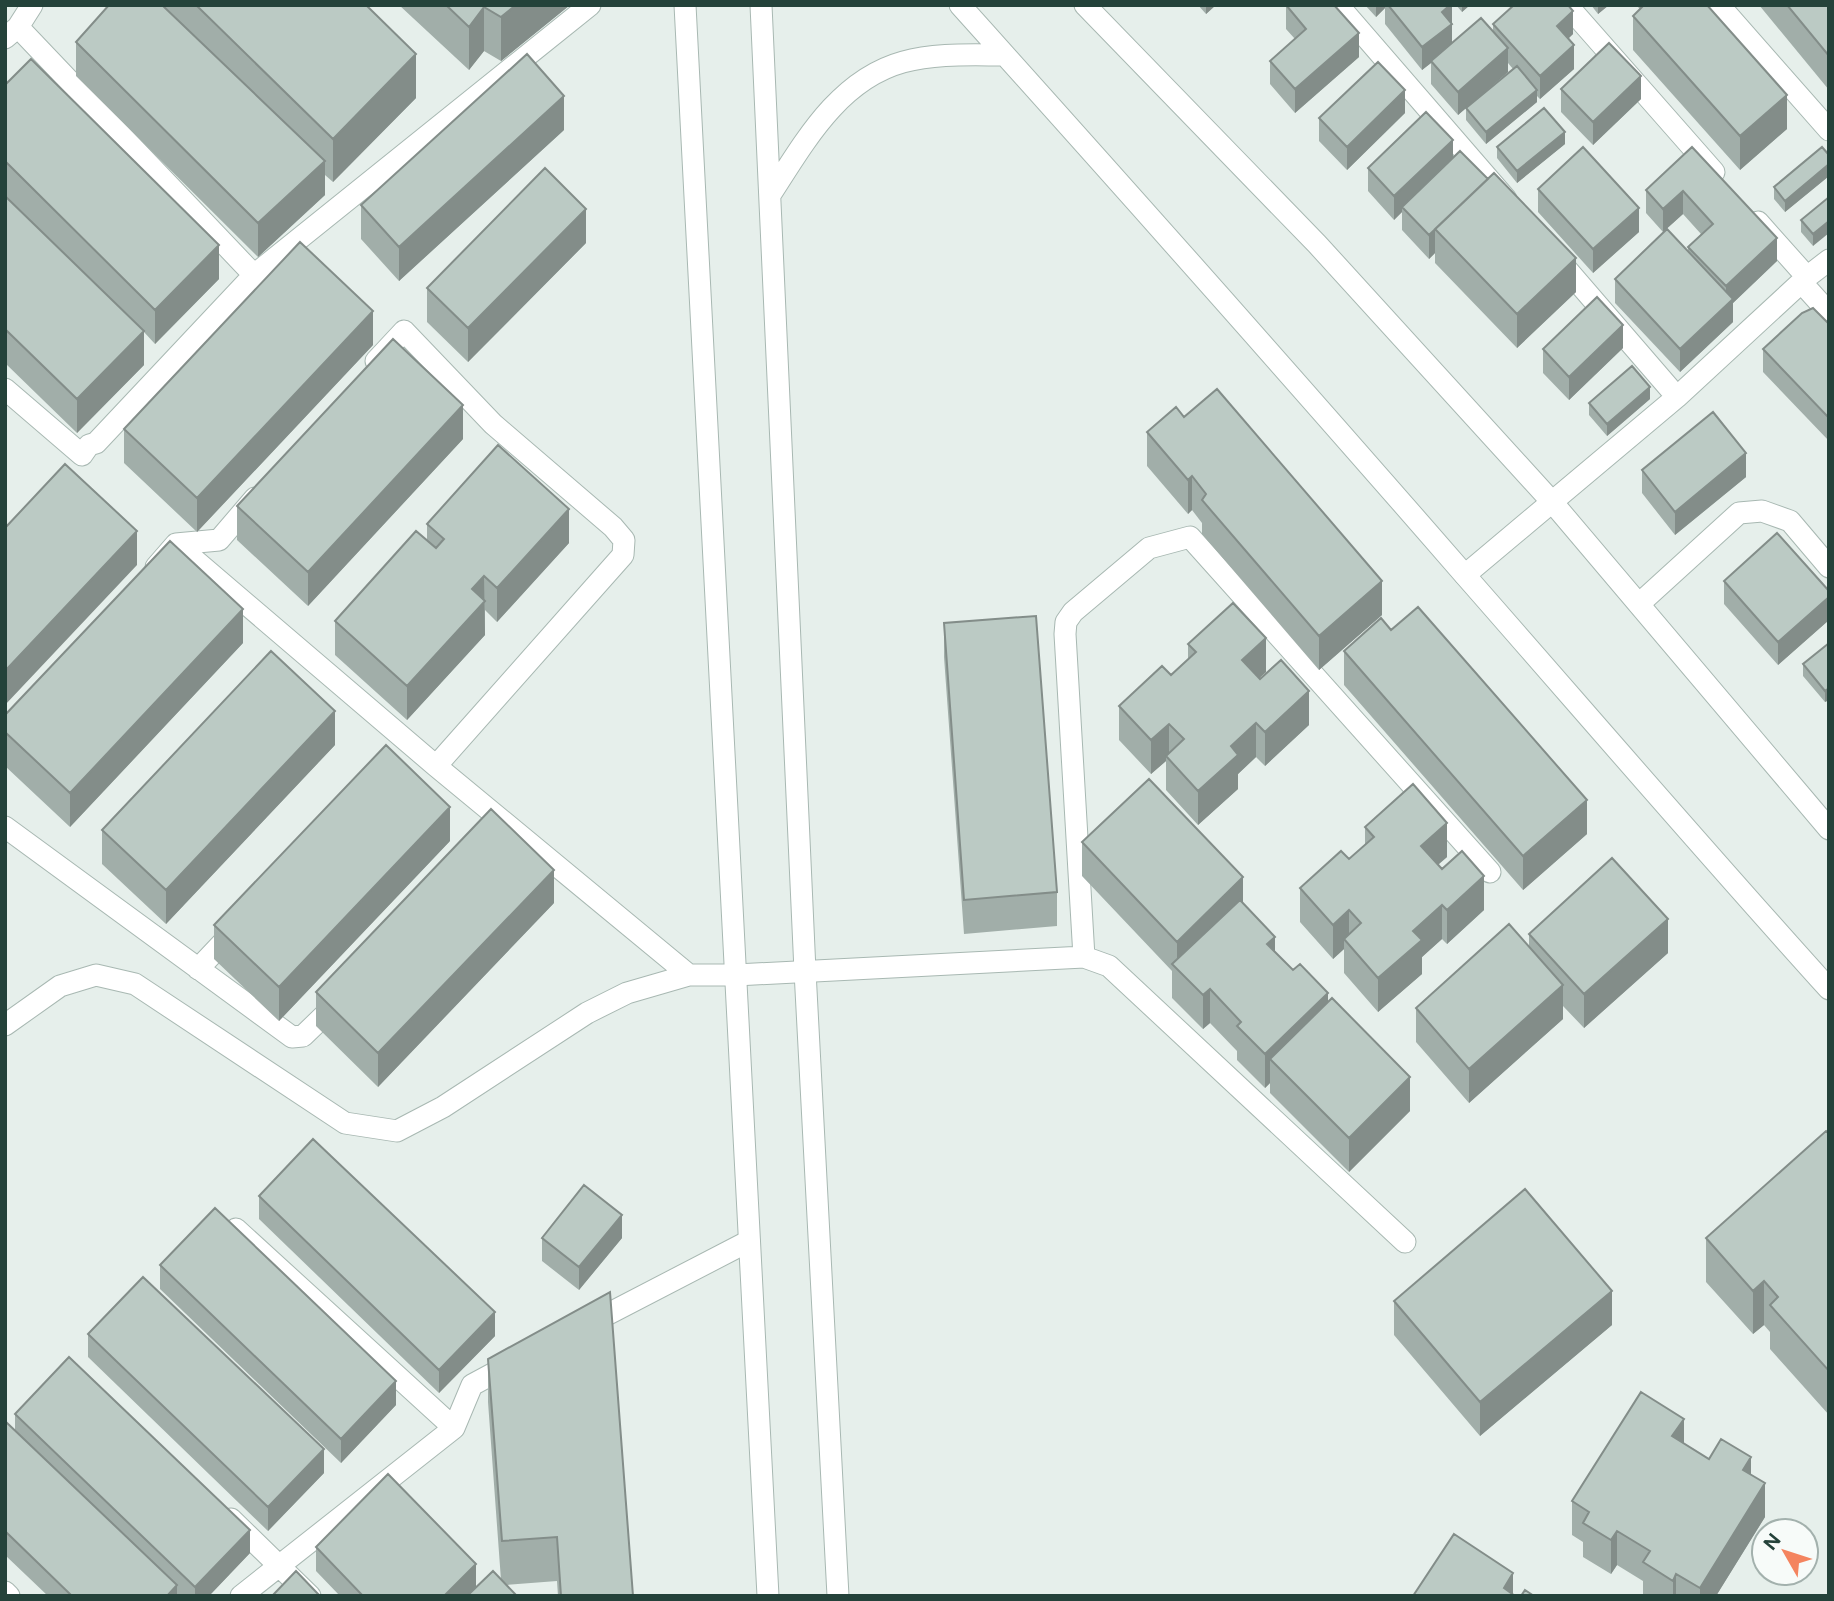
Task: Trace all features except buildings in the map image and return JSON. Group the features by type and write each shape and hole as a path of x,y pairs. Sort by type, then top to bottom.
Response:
{"street":[{"path":"32,5 12,32 254,275"},
{"path":"5,389 82,455 254,275 590,5"},
{"path":"685,5 768,1596"},
{"path":"761,5 805,971 838,1596"},
{"path":"960,5 1096,155 1692,838 1829,989"},
{"path":"1085,5 1317,244 1553,503 1829,829"},
{"path":"1338,5 1517,211"},
{"path":"1567,5 1724,183"},
{"path":"1719,5 1829,130"},
{"path":"770,195 834,104 864,80 902,62 942,56 1004,55"},
{"path":"1742,204 1829,313"},
{"path":"1543,242 1677,397"},
{"path":"1465,575 1677,397 1829,260"},
{"path":"360,376 385,354 404,331 493,424 613,527 624,540 624,555 436,766"},
{"path":"140,584 176,544 219,540 272,479"},
{"path":"1639,604 1739,513 1762,511 1790,521 1829,567"},
{"path":"1084,957 1066,622 1073,612 1149,548 1190,537 1490,872"},
{"path":"176,544 436,766 689,975"},
{"path":"396,767 415,748"},
{"path":"488,844 507,824"},
{"path":"5,827 292,1037 303,1036 348,991"},
{"path":"198,969 245,921"},
{"path":"5,1025 60,986 96,975 135,984 345,1123 397,1131 443,1107 587,1013 626,993 689,975 736,975 1084,957 1109,966 1405,1242"},
{"path":"232,1225 454,1428"},
{"path":"568,1335 750,1241"},
{"path":"241,1596 454,1428 472,1385 532,1354"},
{"path":"211,1501 310,1596"},
{"path":"5,1592 9,1596"}]}
